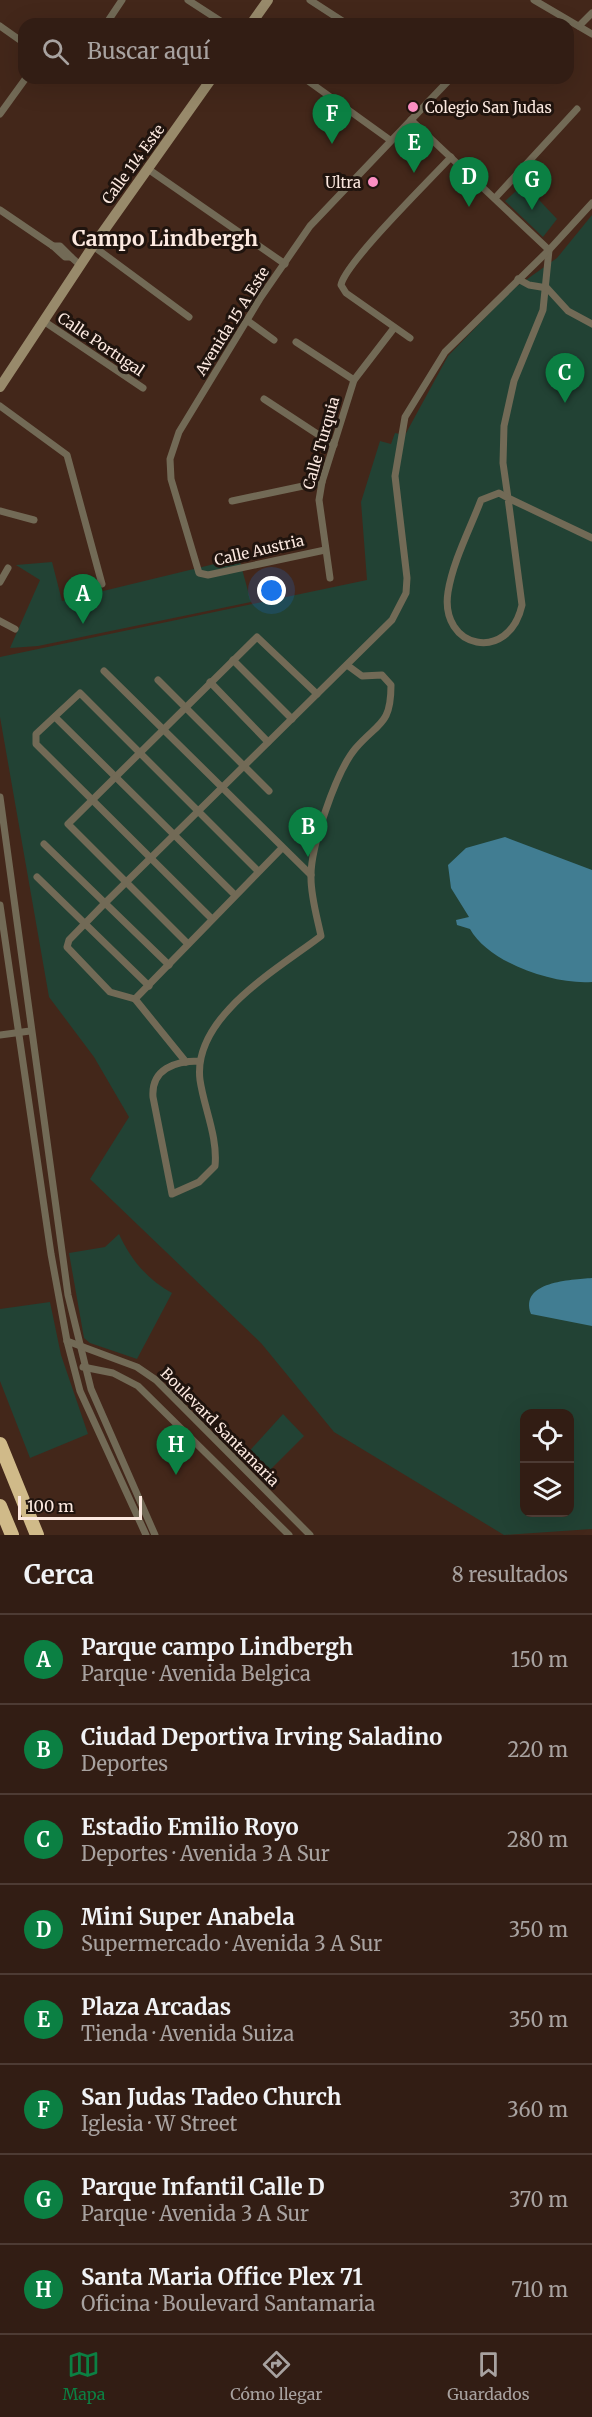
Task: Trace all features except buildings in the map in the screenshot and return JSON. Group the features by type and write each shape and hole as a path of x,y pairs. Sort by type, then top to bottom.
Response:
{"highway":[{"path":"0,1444 37,1535"},
{"path":"0,1506 12,1535"}],"street":[{"path":"110,18 122,0"},
{"path":"188,0 216,18"},
{"path":"254,18 268,0"},
{"path":"310,0 338,18"},
{"path":"534,0 565,18"},
{"path":"579,26 592,13"},
{"path":"574,23 592,34"},
{"path":"0,26 18,39"},
{"path":"0,114 22,84"},
{"name":"Calle 114 Este","path":"0,387 93,246 208,84"},
{"path":"311,84 390,140"},
{"name":"Avenida 15 A Este","path":"199,573 171,479 171,459 179,432 261,297 310,226 445,84"},
{"path":"496,197 577,109"},
{"path":"411,120 496,197 549,250 543,310 514,381 504,426 503,463 508,498 522,605 518,622 510,634 497,640 483,642 467,640 456,632 450,615 448,593 481,500 499,493 508,498 592,538"},
{"path":"410,338 346,292 341,285 342,277 356,258 451,157"},
{"path":"148,169 285,264"},
{"path":"186,1062 135,999 110,992 69,951 69,940 392,620 406,593 407,578 395,476 405,417 445,352 549,250 592,202"},
{"path":"0,210 53,246 60,246 80,265"},
{"path":"93,246 189,317"},
{"path":"518,279 529,285 547,288 568,311 592,324"},
{"path":"248,321 274,340"},
{"name":"Calle Portugal","path":"45,322 143,388"},
{"name":"Calle Turquia","path":"330,578 319,500 322,482 354,380 394,328"},
{"path":"296,342 354,380"},
{"path":"264,399 334,445"},
{"path":"0,406 67,455 102,585"},
{"path":"232,501 322,482"},
{"path":"0,511 34,520"},
{"name":"Calle Austria","path":"199,573 208,575 325,549"},
{"path":"0,582 8,568"},
{"path":"0,621 15,629"},
{"path":"188,944 68,824 257,637 317,694"},
{"path":"233,660 292,718"},
{"path":"199,1061 186,1062 164,1069 153,1084 153,1097 172,1194 199,1182 215,1166 210,1120 202,1088 199,1061 202,1048 219,1021 254,985 321,936 312,897 311,875 321,831 337,781 355,750 384,723 391,702 391,685 382,675 362,676 347,665"},
{"path":"104,671 311,875"},
{"path":"158,680 269,791"},
{"path":"210,682 268,742"},
{"path":"212,919 36,744 36,734 80,693 258,871"},
{"path":"55,717 234,894"},
{"path":"0,797 56,1224 79,1344 85,1367 121,1461 156,1535"},
{"path":"44,844 169,965"},
{"path":"135,999 234,894 282,848"},
{"path":"37,877 149,986"},
{"path":"0,905 51,1254 73,1367 80,1391 146,1535"},
{"path":"3,937 17,935"},
{"path":"0,1035 30,1031"},
{"name":"Boulevard Santamaria","path":"67,1341 137,1367 156,1380 310,1535"},
{"name":"Boulevard Santamaria","path":"73,1367 113,1373 138,1386 289,1535"}],"green space":[{"path":"524,184 557,219 543,237 505,201"},
{"path":"592,215 592,1529 504,1535 334,1432 261,1343 90,1179 129,1117 94,1057 49,997 0,717 0,657 367,580 361,502 380,441 391,444 395,433 405,435 448,356 513,289 557,258"},
{"path":"239,558 251,602 38,646 10,648 40,580 16,565 52,562 62,601"},
{"path":"119,1234 141,1268 155,1282 172,1293 137,1359 90,1343 84,1338 69,1253 105,1247"},
{"path":"50,1302 61,1355 88,1434 30,1458 0,1381 0,1309"},
{"path":"283,1414 304,1436 263,1477 244,1457"}],"water":[{"path":"505,837 592,870 592,982 560,980 542,976 507,962 479,941 470,929 457,925 456,920 469,917 451,888 448,865 466,848"},
{"path":"592,1278 592,1326 531,1314 529,1303 539,1289 549,1284"}],"place":[{"name":"Colegio San Judas","path":"413,107"},
{"name":"San Judas Tadeo Church","path":"332,144"},
{"name":"Plaza Arcadas","path":"414,173"},
{"name":"Ultra","path":"373,182"},
{"name":"Mini Super Anabela","path":"469,207"},
{"name":"Parque Infantil Calle D","path":"532,210"},
{"name":"Estadio Emilio Royo","path":"565,403"},
{"name":"Parque campo Lindbergh","path":"83,624"},
{"name":"Ciudad Deportiva Irving Saladino","path":"308,857"},
{"name":"Santa Maria Office Plex 71","path":"176,1475"}],"district":[{"name":"Campo Lindbergh","path":"165,238"}]}
